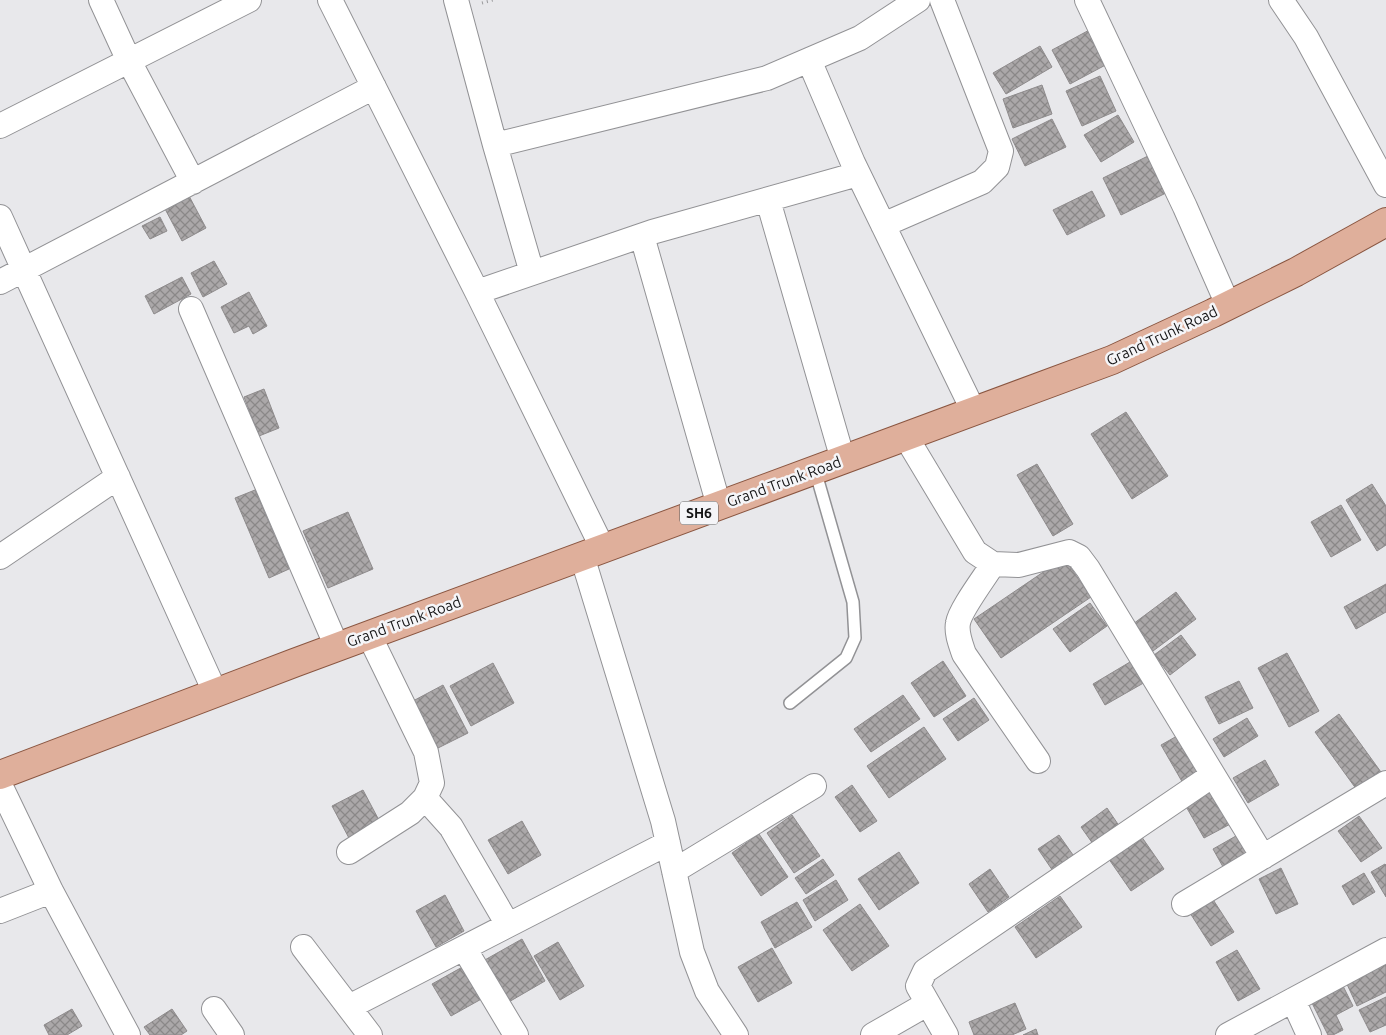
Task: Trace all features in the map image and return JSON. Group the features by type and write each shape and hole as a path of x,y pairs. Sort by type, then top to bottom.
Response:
{"main road":[{"name":"Grand Trunk Road","path":"0,775 215,692 1112,360 1296,272 1386,222"}],"street":[{"path":"101,0 129,61 193,182"},
{"path":"0,126 249,0"},
{"path":"330,0 476,292 593,552 663,821 692,952 707,991 736,1035"},
{"path":"456,0 532,273"},
{"path":"495,144 767,78 860,38 918,0"},
{"path":"883,226 982,182 997,167 1001,151 942,0"},
{"path":"1087,0 1185,207 1228,305"},
{"path":"1281,0 1306,37 1386,185"},
{"path":"808,60 858,174 974,412"},
{"path":"0,282 374,87"},
{"path":"476,292 642,236 858,174"},
{"path":"768,200 843,460"},
{"path":"0,217 215,692"},
{"path":"642,236 719,506"},
{"path":"191,309 336,647"},
{"path":"906,437 975,552 993,564 1019,566 1069,552 1078,557 1088,569 1263,857"},
{"path":"0,557 118,477"},
{"path":"993,564 965,608 958,623 959,637 964,654 1038,761"},
{"path":"350,852 410,813 425,798 432,783 426,752 369,635"},
{"path":"946,1035 918,986 925,972 1213,775"},
{"path":"1184,904 1386,783"},
{"path":"0,785 51,891 128,1035"},
{"path":"674,871 814,786"},
{"path":"425,798 451,827 508,925"},
{"path":"349,1007 668,843"},
{"path":"0,910 51,891"},
{"path":"303,947 370,1035"},
{"path":"464,948 516,1035"},
{"path":"1228,1035 1386,950"},
{"path":"1293,1000 1309,1035"},
{"path":"873,1035 927,1004"},
{"path":"214,1008 232,1035"}],"lane":[{"path":"790,703 846,658 855,638 853,602 815,470"}],"building":[{"path":"1095,27 1113,61 1070,84 1052,50"},
{"path":"1040,46 1052,67 1006,94 993,73"},
{"path":"1100,76 1116,111 1082,126 1066,91"},
{"path":"1042,85 1052,114 1013,128 1003,99"},
{"path":"1118,115 1134,142 1101,162 1084,135"},
{"path":"1052,119 1066,147 1025,166 1012,139"},
{"path":"1148,156 1166,193 1121,215 1103,178"},
{"path":"1092,191 1105,216 1067,235 1053,210"},
{"path":"188,194 206,228 182,241 164,207"},
{"path":"160,217 167,231 150,239 142,226"},
{"path":"214,261 227,284 203,297 191,273"},
{"path":"182,277 191,294 154,314 145,296"},
{"path":"249,292 267,326 253,334 249,326 234,333 221,307"},
{"path":"264,389 279,428 259,436 244,397"},
{"path":"1126,412 1168,476 1132,499 1091,434"},
{"path":"1037,464 1073,524 1053,536 1017,475"},
{"path":"1372,484 1386,506 1386,545 1377,551 1346,500"},
{"path":"255,490 289,569 269,578 235,498"},
{"path":"1341,505 1361,540 1331,557 1311,522"},
{"path":"348,512 373,569 328,588 303,531"},
{"path":"1064,558 1091,597 1001,658 974,619"},
{"path":"1386,584 1386,612 1356,629 1344,607"},
{"path":"1176,592 1196,619 1153,651 1133,624"},
{"path":"1090,603 1107,626 1070,652 1053,629"},
{"path":"1181,635 1196,655 1170,675 1154,655"},
{"path":"1287,653 1319,711 1289,727 1258,668"},
{"path":"1135,659 1147,681 1105,705 1093,684"},
{"path":"943,661 966,696 934,717 911,683"},
{"path":"493,663 514,703 471,726 450,686"},
{"path":"1239,681 1253,708 1219,724 1205,697"},
{"path":"443,685 468,733 438,748 413,701"},
{"path":"903,695 920,719 871,752 854,729"},
{"path":"974,698 989,720 958,741 943,719"},
{"path":"1339,714 1386,779 1362,797 1315,732"},
{"path":"1247,718 1258,736 1224,757 1213,739"},
{"path":"924,727 946,759 889,798 867,766"},
{"path":"1177,736 1200,776 1184,785 1161,745"},
{"path":"1265,760 1279,785 1248,803 1233,778"},
{"path":"852,785 877,821 860,832 835,797"},
{"path":"1216,785 1236,821 1204,838 1184,803"},
{"path":"363,790 381,824 350,840 332,806"},
{"path":"1107,808 1124,833 1098,851 1081,827"},
{"path":"792,815 820,856 794,873 767,833"},
{"path":"1359,816 1382,848 1361,862 1338,831"},
{"path":"522,821 541,855 508,874 488,840"},
{"path":"1243,832 1257,857 1227,874 1213,849"},
{"path":"1139,833 1164,869 1131,891 1106,855"},
{"path":"759,834 788,877 761,896 732,853"},
{"path":"1059,835 1078,862 1057,877 1038,849"},
{"path":"899,852 919,883 879,910 858,879"},
{"path":"823,859 834,875 806,894 795,878"},
{"path":"1386,865 1386,897 1371,872"},
{"path":"1281,868 1298,904 1276,914 1259,879"},
{"path":"990,869 1009,897 988,912 969,884"},
{"path":"1364,873 1375,892 1353,905 1342,886"},
{"path":"836,880 848,900 815,921 803,900"},
{"path":"445,895 464,931 436,947 416,911"},
{"path":"1060,896 1082,927 1036,958 1015,927"},
{"path":"1212,898 1234,932 1211,946 1190,913"},
{"path":"797,902 812,927 775,948 761,922"},
{"path":"860,904 889,946 852,971 823,930"},
{"path":"522,939 545,981 507,1003 483,961"},
{"path":"558,942 584,986 560,1000 534,956"},
{"path":"772,948 792,983 758,1002 738,967"},
{"path":"1237,950 1260,989 1238,1001 1216,962"},
{"path":"1386,963 1386,992 1357,1006 1346,982"},
{"path":"466,965 485,997 451,1016 432,984"},
{"path":"1341,982 1353,1006 1336,1015 1343,1030 1333,1035 1328,1035 1309,997"},
{"path":"1386,997 1386,1025 1370,1032 1359,1010"},
{"path":"1015,1003 1026,1029 1012,1035 974,1035 969,1022"},
{"path":"72,1009 82,1026 67,1035 49,1035 44,1025"},
{"path":"172,1009 187,1031 181,1035 150,1035 144,1027"},
{"path":"1036,1029 1038,1035 1023,1035"}]}
